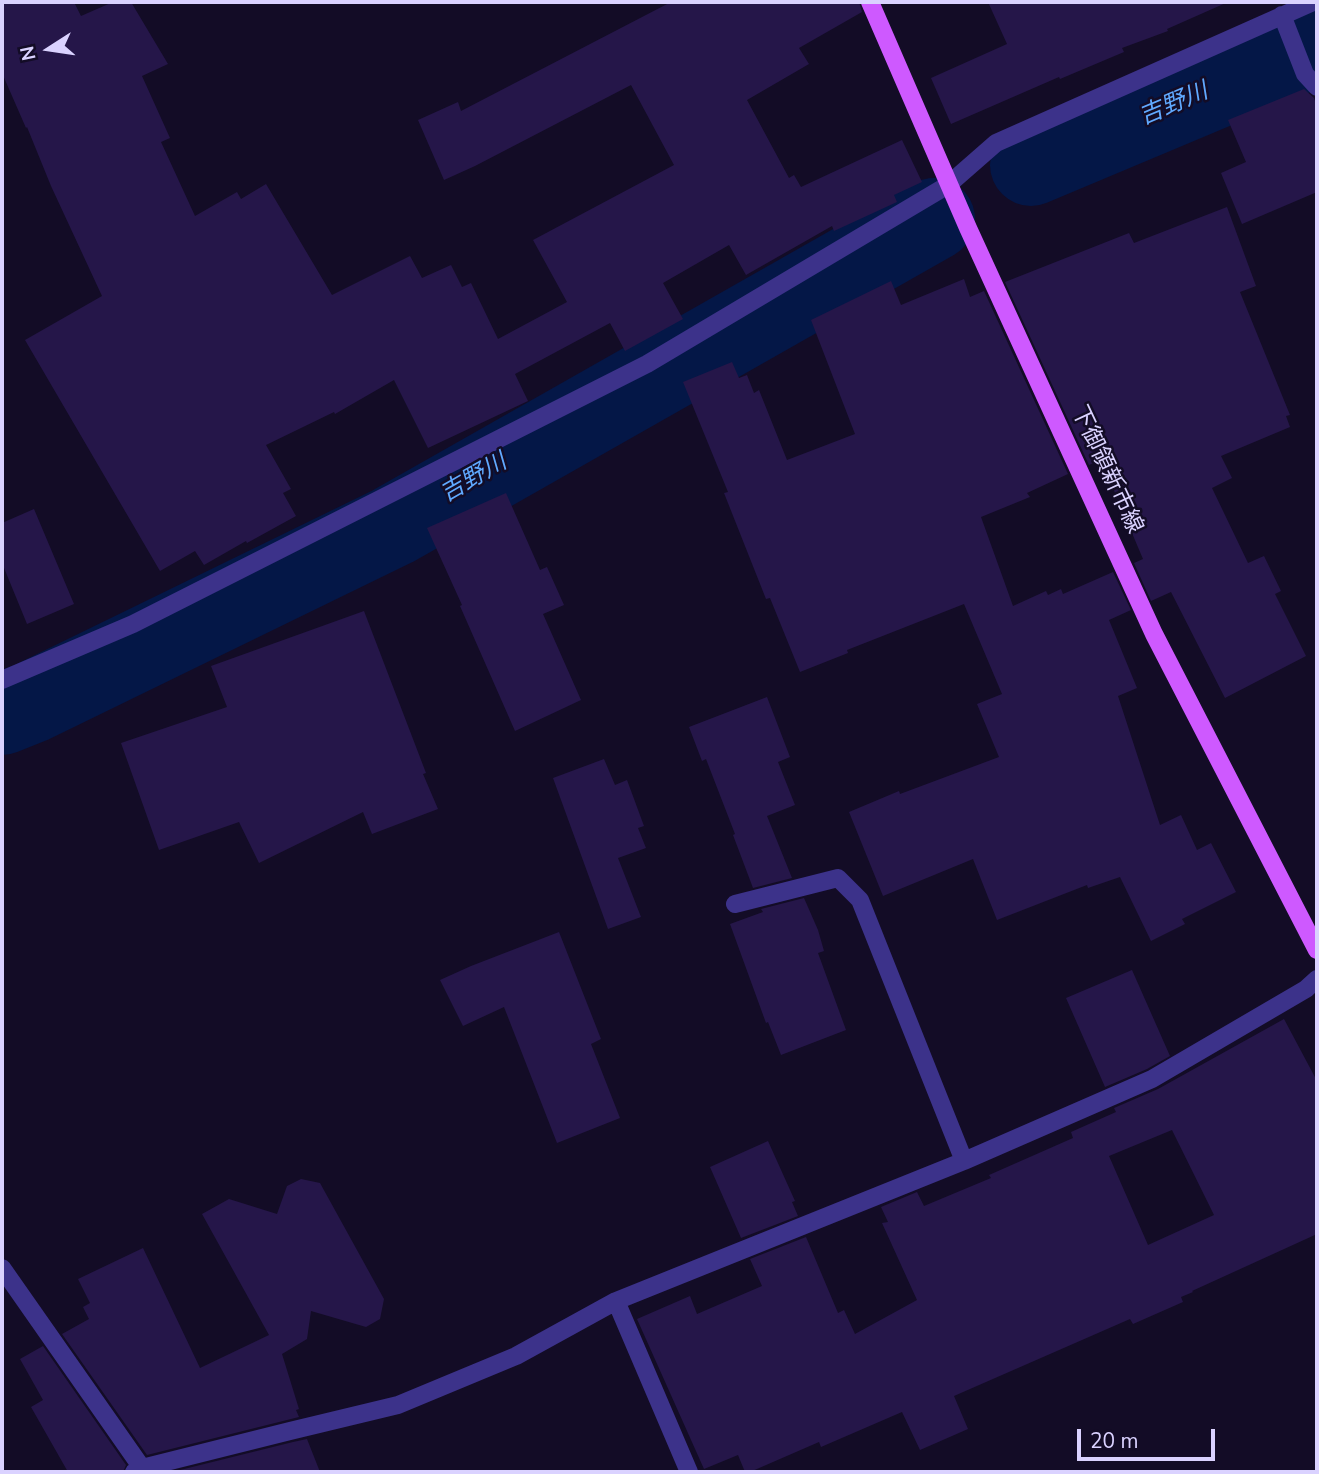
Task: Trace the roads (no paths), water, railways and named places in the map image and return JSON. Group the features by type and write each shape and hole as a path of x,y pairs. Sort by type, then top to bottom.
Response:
{"main road":[{"name":"下御領新市線","path":"870,2 948,185 1154,634 1317,950"}],"street":[{"path":"2,680 133,624 647,364 948,185 996,143 1313,2"},
{"path":"1282,15 1311,81"},
{"path":"735,904 838,878 860,900 964,1161"},
{"path":"2,1268 138,1470 398,1405 516,1356 616,1301 964,1161 1152,1079 1306,989 1317,979"},
{"path":"616,1301 689,1472"}],"waterway":[{"name":"吉野川","path":"1031,165 1317,45"},
{"name":"吉野川","path":"2,714 32,702 393,526 934,219"}]}
